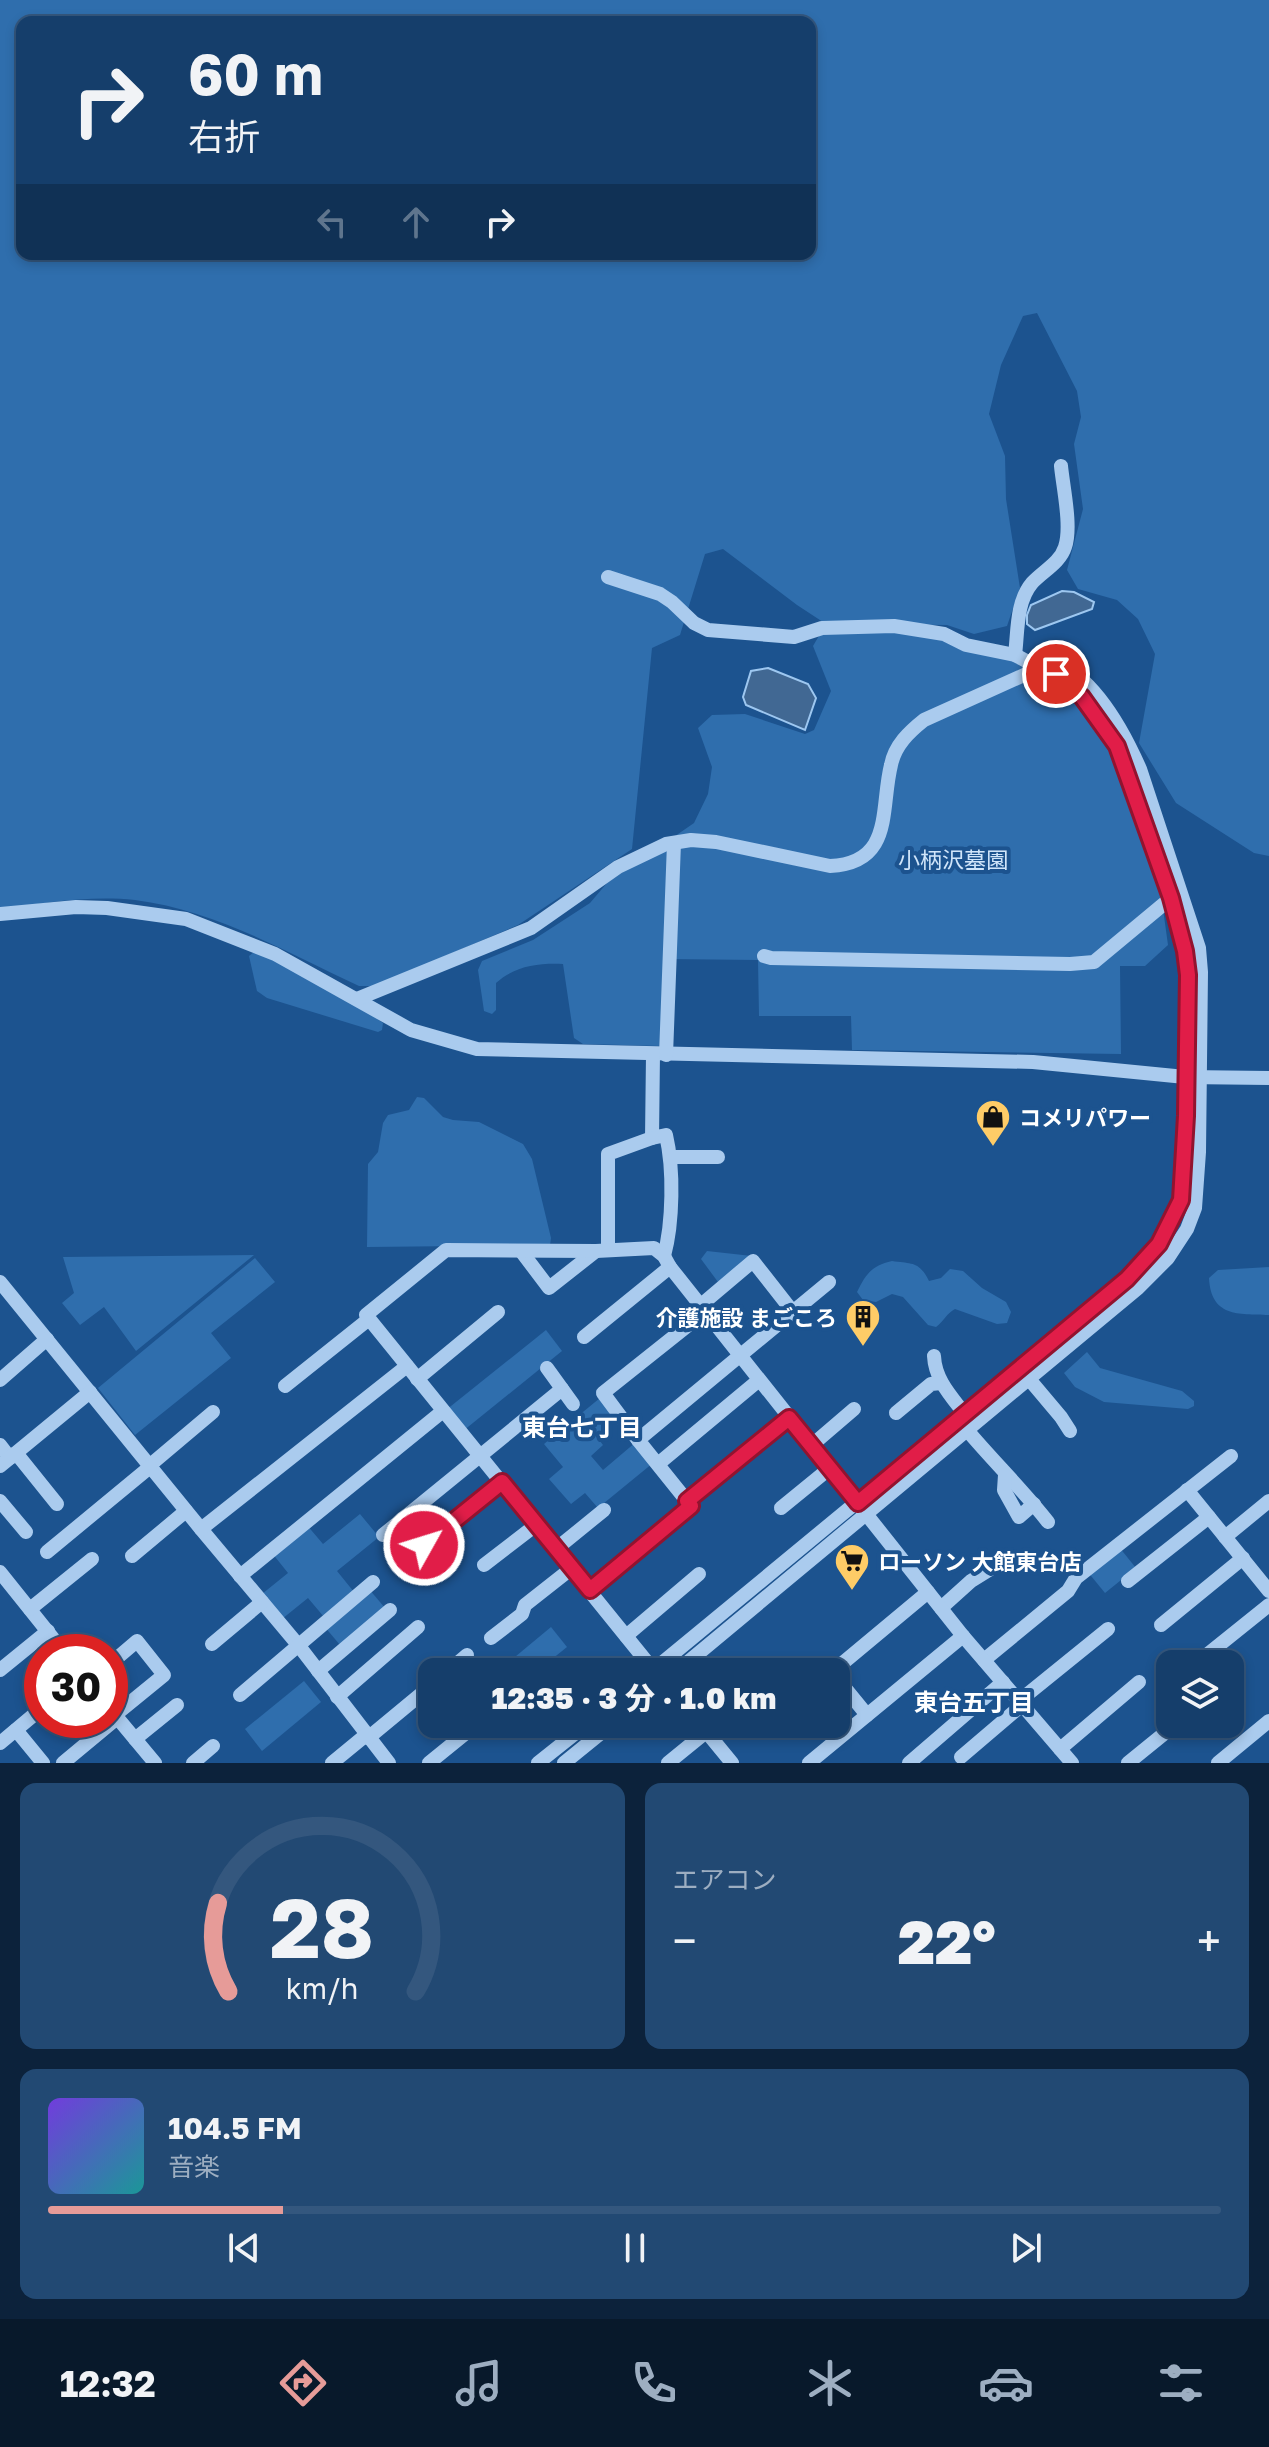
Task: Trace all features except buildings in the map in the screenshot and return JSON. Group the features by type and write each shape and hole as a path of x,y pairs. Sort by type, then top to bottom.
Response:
{"street":[{"path":"1015,655 1021,604 1031,584 1065,550 1068,537 1061,466"},
{"path":"608,577 660,594 694,623 708,630 794,637 822,628 894,626 944,634 966,645 1015,655 1056,674 1082,697 1117,746 1177,896 1188,975 1195,1208 1187,1229 1168,1258 1138,1288 967,1430 670,1658"},
{"path":"357,999 531,928 618,867 674,843 691,840 716,842 830,866 845,865 861,858 875,845 882,829 891,764 898,746 910,732 924,720 1039,668"},
{"path":"652,1138 674,843"},
{"path":"764,956 936,962 1094,962 1177,896"},
{"path":"0,914 91,908 186,919 275,954 411,1030 477,1049 1033,1062 1193,1077 1269,1078"},
{"path":"692,1658 964,1413 1127,1279 1159,1244 1181,1200 1186,1116 1193,1077"},
{"path":"584,1337 667,1261 670,1157 666,1135 608,1154 602,1250"},
{"path":"670,1157 718,1157"},
{"path":"643,1658 366,1315 446,1250 654,1248 963,1636 1072,1763"},
{"path":"521,1251 549,1288 602,1250"},
{"path":"590,1590 691,1506 603,1393 704,1308 753,1261 793,1312"},
{"path":"0,1282 299,1646 389,1763"},
{"path":"638,1440 829,1282"},
{"path":"417,1379 498,1312"},
{"path":"285,1386 369,1319"},
{"path":"0,1380 47,1339"},
{"path":"934,1356 934,1367 941,1383 964,1413"},
{"path":"201,1529 407,1366"},
{"path":"547,1368 573,1404"},
{"path":"1029,1379 1070,1431"},
{"path":"658,1464 759,1380"},
{"path":"896,1413 931,1384 941,1383"},
{"path":"383,1535 562,1389"},
{"path":"9,1459 90,1392"},
{"path":"812,1445 854,1409"},
{"path":"240,1576 443,1411"},
{"path":"47,1552 213,1412"},
{"path":"687,1501 789,1418"},
{"path":"967,1430 1005,1475 1018,1484 1048,1522"},
{"path":"0,1445 9,1459 57,1504"},
{"path":"984,1660 1068,1591 1076,1578 1231,1456"},
{"path":"781,1508 830,1468"},
{"path":"424,1545 502,1482"},
{"path":"1187,1490 1269,1591"},
{"path":"0,1501 26,1532"},
{"path":"1225,1537 1269,1501"},
{"path":"556,1549 604,1510"},
{"path":"132,1556 186,1511"},
{"path":"1128,1581 1209,1517"},
{"path":"484,1565 536,1525"},
{"path":"1161,1625 1243,1558"},
{"path":"30,1609 92,1559"},
{"path":"941,1608 971,1581 1000,1563"},
{"path":"491,1638 522,1614 525,1605 572,1568"},
{"path":"0,1572 6,1592 30,1609 50,1634"},
{"path":"626,1636 699,1574"},
{"path":"240,1695 373,1582"},
{"path":"850,1660 928,1592"},
{"path":"212,1644 262,1602"},
{"path":"1213,1650 1269,1605"},
{"path":"318,1671 390,1610"},
{"path":"337,1697 418,1627"},
{"path":"961,1757 1108,1629"},
{"path":"0,1670 48,1631"},
{"path":"809,1763 963,1636"},
{"path":"128,1649 137,1641 164,1675 128,1703"},
{"path":"463,1658 467,1655"},
{"path":"909,1763 1003,1682"},
{"path":"1060,1749 1139,1682"},
{"path":"850,1694 867,1715"},
{"path":"332,1763 418,1696"},
{"path":"135,1739 177,1705"},
{"path":"1218,1763 1269,1721"},
{"path":"0,1743 24,1723"},
{"path":"16,1730 43,1763"},
{"path":"128,1731 155,1763"},
{"path":"63,1763 89,1738"},
{"path":"429,1763 460,1738"},
{"path":"538,1763 569,1738"},
{"path":"564,1763 595,1738"},
{"path":"668,1763 693,1738"},
{"path":"711,1738 732,1763"},
{"path":"1128,1763 1159,1738"},
{"path":"193,1763 213,1746"}],"green space":[{"path":"0,0 1269,0 1269,856 1254,853 1176,803 1139,743 1155,654 1138,619 1117,600 1078,589 1067,570 1083,509 1074,444 1081,417 1077,391 1037,313 1023,316 1001,365 989,414 1005,456 1006,499 1020,588 1007,626 974,634 947,625 826,624 723,549 705,554 680,635 652,648 632,849 518,925 375,986 359,986 250,934 194,913 135,900 68,900 0,909"},
{"name":"小柄沢墓園","path":"940,629 1013,661 1040,680 1052,681 1079,700 1114,754 1160,887 1168,945 1145,966 1120,966 1121,1054 852,1050 851,1016 759,1016 758,960 665,959 661,1046 583,1044 574,1038 563,964 527,967 503,977 496,983 496,1010 492,1014 484,1011 478,970 482,961 533,940 590,903 607,883 694,823 708,794 712,767 698,728 712,715 745,714 805,734 814,730 831,691 813,646 820,634"},
{"path":"254,952 262,953 369,1013 383,1023 382,1030 378,1032 267,998 257,991 249,956"},
{"path":"417,1097 424,1098 443,1117 479,1122 523,1144 532,1159 551,1238 550,1245 367,1247 368,1164 378,1152 383,1123 388,1115 409,1110"},
{"path":"707,1251 752,1256 718,1282 701,1259"},
{"path":"254,1255 136,1351 104,1307 80,1325 62,1303 74,1293 63,1257"},
{"path":"255,1258 275,1282 211,1333 231,1358 135,1435 98,1388"},
{"path":"892,1261 918,1267 929,1281 941,1278 950,1269 963,1271 982,1288 1006,1302 1011,1312 1007,1323 997,1324 955,1309 936,1327 928,1325 903,1297 892,1294 876,1302 863,1300 857,1292 866,1276 879,1265"},
{"path":"1269,1267 1269,1315 1228,1311 1215,1300 1209,1278 1218,1270"},
{"path":"546,1330 562,1351 463,1431 446,1410"},
{"path":"1087,1352 1100,1368 1182,1391 1194,1401 1194,1406 1188,1409 1104,1402 1075,1387 1064,1373"},
{"path":"600,1398 617,1419 596,1436 603,1445 591,1456 603,1470 636,1442 653,1463 598,1508 585,1493 571,1504 549,1479 563,1467 544,1444"},
{"path":"360,1514 379,1537 337,1571 354,1592 324,1617 308,1598 282,1619 262,1594 288,1573 272,1553 306,1524 323,1544"},
{"path":"1119,1547 1136,1568 1105,1593 1087,1571"},
{"path":"369,1589 385,1608 340,1645 324,1626"},
{"path":"551,1627 567,1647 553,1658 514,1658"},
{"path":"304,1681 321,1702 262,1751 245,1729"}],"shaded area":[{"path":"1062,591 1074,592 1094,602 1092,609 1035,630 1027,624 1031,605"},
{"path":"768,668 808,684 816,698 805,730 746,705 743,697 751,671"}],"place":[{"name":"コメリパワー","path":"993,1148"},
{"name":"介護施設 まごころ","path":"863,1348"},
{"name":"ローソン 大館東台店","path":"852,1592"}],"district":[{"name":"東台七丁目","path":"582,1426"},
{"name":"東台五丁目","path":"974,1701"}],"route":[{"path":"424,1545 502,1482 590,1590 691,1506 687,1501 789,1418 858,1503 1127,1279 1159,1244 1181,1200 1186,1116 1188,975 1185,951 1180,924 1117,746 1082,697 1056,674"}]}
